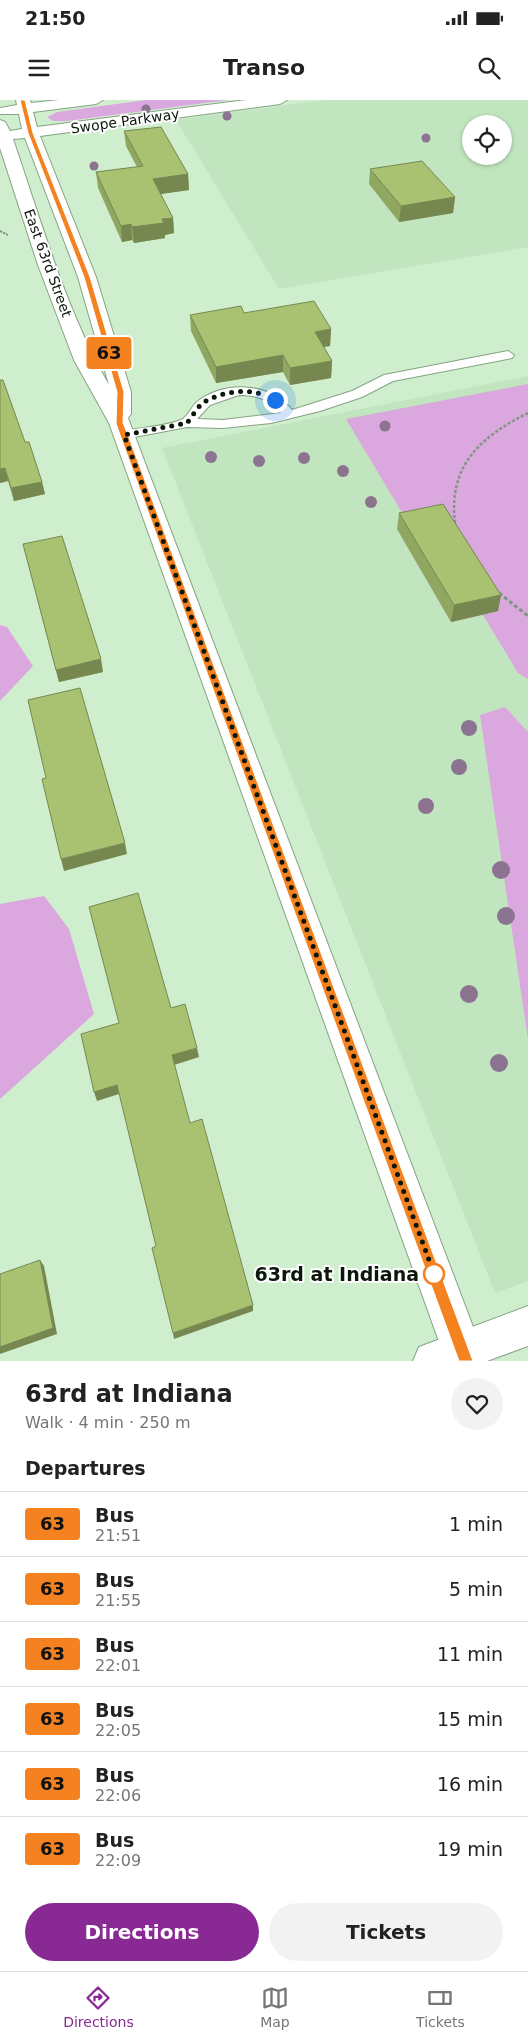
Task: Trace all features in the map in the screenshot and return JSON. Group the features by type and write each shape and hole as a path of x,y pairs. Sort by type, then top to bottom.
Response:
{"main road":[{"name":"Swope Parkway","path":"0,111 23,105 96,100"},
{"name":"Swope Parkway","path":"1,133 31,133 280,100"},
{"name":"East 63rd Street","path":"23,105 31,133 87,277 121,392 122,429"},
{"name":"East 63rd Street","path":"1,133 47,266 81,352 122,429 268,819 454,1357"},
{"path":"454,1357 528,1326"}],"lane":[{"path":"122,429 187,423 224,424 289,414 357,394 389,378 508,355"},
{"path":"187,423 204,402 246,390 266,394 284,405 289,414"}],"path":[{"path":"0,230 11,236"},
{"path":"456,526 454,493 457,477 464,463 474,450 492,433 528,413"},
{"path":"493,586 528,616"}],"shaded area":[{"path":"146,100 228,100 67,121 53,121 47,117 57,112"},
{"path":"323,100 528,100 528,247 279,289 176,120"},
{"path":"528,376 528,1281 495,1293 162,448"},
{"path":"528,384 528,679 518,673 483,615 451,622 397,529 410,526 346,419"},
{"path":"0,625 7,627 33,666 0,701"},
{"path":"505,707 528,732 528,1039 480,715"},
{"path":"44,896 69,929 94,1014 0,1099 0,904"}],"building":[{"path":"161,127 188,174 153,179 173,218 162,219 164,223 132,227 131,224 121,226 96,172 143,166 124,131"},
{"path":"422,161 455,197 401,206 370,169"},
{"path":"314,301 331,329 315,332 332,361 290,368 283,355 216,367 190,315 241,306 244,313"},
{"path":"0,380 3,380 25,442 29,442 42,482 11,488 5,468 0,469"},
{"path":"443,504 501,595 454,605 399,513"},
{"path":"62,536 101,659 56,670 23,544"},
{"path":"80,688 125,843 61,859 42,779 46,778 28,700"},
{"path":"138,893 171,1008 185,1004 197,1048 172,1055 190,1123 202,1119 253,1305 173,1333 152,1248 156,1246 117,1085 94,1092 81,1034 119,1023 89,907"},
{"path":"40,1260 53,1328 0,1347 0,1274"}],"bus line":[{"name":"63","path":"23,100 31,133 87,277 121,392 120,423 124,435 466,1361"}],"place":[{"name":"63rd at Indiana","path":"434,1274"}],"route":[{"path":"275,400 266,394 246,390 235,392 204,402 187,423 124,435 435,1276 434,1274"}]}
